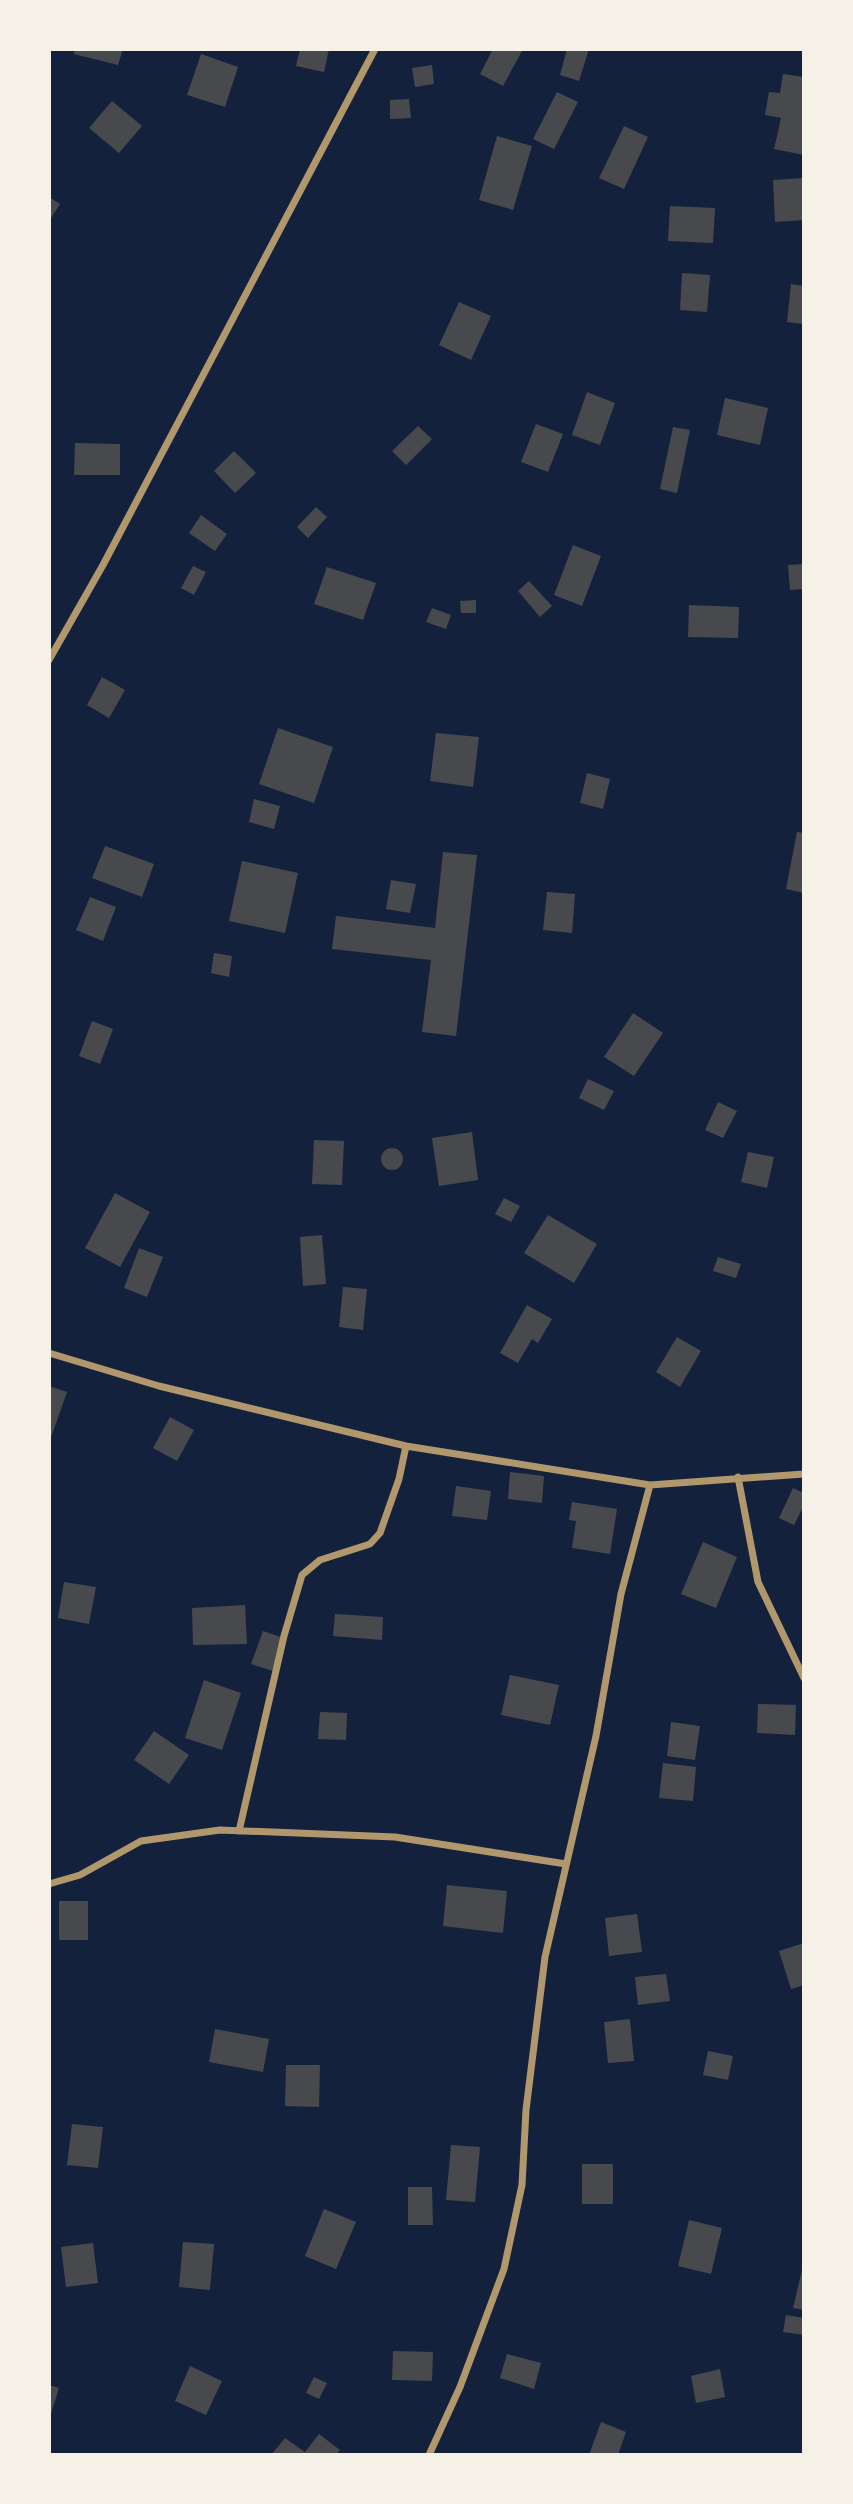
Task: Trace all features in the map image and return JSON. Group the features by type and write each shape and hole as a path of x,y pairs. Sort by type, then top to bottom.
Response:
{"street":[{"path":"49,660 103,565 375,49"},
{"path":"49,1353 159,1386 406,1446 650,1485 804,1474"},
{"path":"239,1831 284,1636 302,1575 320,1560 370,1544 380,1533 399,1479 406,1446"},
{"path":"738,1477 758,1581 804,1678"},
{"path":"429,2455 460,2387 504,2269 522,2185 526,2110 545,1957 596,1736 621,1594 650,1485"},
{"path":"49,1884 80,1875 141,1841 220,1830 395,1837 566,1864"}],"building":[{"path":"75,49 123,49 118,65 74,54"},
{"path":"300,49 329,49 324,72 296,66"},
{"path":"493,49 523,49 503,86 480,74"},
{"path":"567,49 589,49 579,81 560,75"},
{"path":"201,54 238,67 225,107 187,95"},
{"path":"432,65 434,84 415,87 412,68"},
{"path":"783,74 804,77 804,155 774,149 781,118 765,115 769,92 780,93"},
{"path":"557,92 578,102 554,149 533,139"},
{"path":"409,99 411,118 390,119 390,100"},
{"path":"112,101 142,126 119,153 89,128"},
{"path":"624,126 648,137 624,189 599,178"},
{"path":"497,136 532,146 513,210 479,200"},
{"path":"804,178 804,220 775,222 773,180"},
{"path":"49,197 60,204 49,221"},
{"path":"670,206 715,208 713,243 668,241"},
{"path":"682,273 710,275 707,312 680,310"},
{"path":"791,284 804,286 804,324 787,322"},
{"path":"459,302 491,316 471,360 439,345"},
{"path":"587,392 615,403 600,445 572,435"},
{"path":"725,398 768,408 760,445 717,435"},
{"path":"536,424 563,434 548,472 521,462"},
{"path":"418,426 432,439 406,465 392,451"},
{"path":"673,427 690,430 677,493 660,489"},
{"path":"75,443 120,444 120,475 74,475"},
{"path":"234,451 256,473 235,493 214,471"},
{"path":"316,507 327,517 308,538 297,527"},
{"path":"201,515 227,534 215,551 189,533"},
{"path":"573,545 601,556 582,606 554,595"},
{"path":"804,564 804,589 790,590 788,565"},
{"path":"193,566 206,572 194,595 181,588"},
{"path":"327,567 376,583 363,620 314,604"},
{"path":"529,581 552,606 540,617 518,591"},
{"path":"476,600 476,613 461,613 460,601"},
{"path":"689,605 739,607 738,638 688,637"},
{"path":"432,608 451,615 446,629 426,622"},
{"path":"102,677 125,690 109,718 87,705"},
{"path":"278,728 333,747 314,803 259,784"},
{"path":"436,733 479,737 473,787 430,781"},
{"path":"587,773 610,779 603,809 580,803"},
{"path":"254,799 280,806 274,829 249,822"},
{"path":"797,832 804,833 804,893 786,889"},
{"path":"105,846 154,864 142,897 92,878"},
{"path":"443,852 477,855 456,1036 422,1032 431,960 332,949 336,916 435,928"},
{"path":"242,861 298,873 285,933 229,921"},
{"path":"391,880 416,884 410,913 386,909"},
{"path":"547,892 575,894 572,933 543,930"},
{"path":"90,897 116,907 103,941 76,930"},
{"path":"214,953 232,956 229,977 211,973"},
{"path":"633,1013 663,1033 634,1076 604,1057"},
{"path":"92,1021 113,1029 100,1064 79,1056"},
{"path":"588,1079 614,1091 604,1110 579,1098"},
{"path":"718,1102 737,1111 723,1138 705,1130"},
{"path":"472,1132 478,1180 439,1186 432,1138"},
{"path":"314,1140 344,1141 342,1185 312,1184"},
{"path":"392,1148 400,1151 403,1159 400,1167 392,1170 384,1167 381,1159 384,1151"},
{"path":"748,1152 774,1157 767,1188 741,1182"},
{"path":"115,1193 150,1212 120,1267 85,1248"},
{"path":"504,1198 520,1206 511,1222 495,1214"},
{"path":"548,1215 597,1244 574,1283 524,1253"},
{"path":"322,1235 326,1284 303,1286 300,1237"},
{"path":"139,1248 163,1257 147,1297 124,1288"},
{"path":"718,1257 741,1264 736,1278 713,1271"},
{"path":"343,1287 367,1289 363,1330 339,1327"},
{"path":"527,1305 552,1319 538,1343 532,1339 518,1363 500,1353"},
{"path":"677,1337 701,1351 680,1387 656,1372"},
{"path":"49,1386 67,1392 49,1443"},
{"path":"170,1417 194,1430 177,1461 153,1448"},
{"path":"510,1472 544,1476 542,1503 508,1499"},
{"path":"456,1486 491,1491 487,1520 452,1516"},
{"path":"793,1488 804,1493 804,1505 794,1525 779,1518"},
{"path":"572,1502 617,1509 610,1554 572,1548 576,1521 569,1520"},
{"path":"703,1542 737,1557 716,1608 681,1594"},
{"path":"64,1582 96,1587 89,1624 58,1618"},
{"path":"245,1605 247,1644 193,1645 192,1608"},
{"path":"335,1614 383,1617 382,1640 333,1636"},
{"path":"263,1631 284,1638 273,1671 251,1664"},
{"path":"510,1675 559,1685 550,1725 501,1715"},
{"path":"204,1680 241,1693 222,1750 185,1738"},
{"path":"758,1704 796,1705 795,1735 757,1733"},
{"path":"320,1712 347,1713 346,1740 318,1739"},
{"path":"671,1722 700,1726 695,1760 667,1756"},
{"path":"154,1731 189,1755 169,1784 134,1760"},
{"path":"663,1763 696,1767 693,1801 659,1798"},
{"path":"447,1885 507,1891 503,1933 443,1926"},
{"path":"59,1901 88,1901 88,1940 59,1940"},
{"path":"637,1914 642,1952 609,1956 605,1918"},
{"path":"804,1943 804,1985 791,1989 779,1951"},
{"path":"666,1974 670,2001 638,2005 635,1977"},
{"path":"630,2019 634,2061 608,2063 604,2022"},
{"path":"215,2029 269,2039 263,2072 209,2062"},
{"path":"708,2051 733,2056 728,2080 703,2075"},
{"path":"286,2065 320,2065 319,2107 285,2106"},
{"path":"72,2124 103,2127 98,2168 67,2165"},
{"path":"451,2145 480,2147 475,2202 446,2200"},
{"path":"582,2164 613,2164 613,2204 582,2204"},
{"path":"408,2187 432,2187 433,2225 408,2225"},
{"path":"324,2209 356,2222 336,2269 305,2256"},
{"path":"689,2220 722,2228 711,2274 678,2266"},
{"path":"183,2242 214,2244 210,2290 179,2287"},
{"path":"93,2243 98,2283 66,2287 61,2247"},
{"path":"804,2267 804,2310 793,2308"},
{"path":"786,2315 804,2318 804,2335 783,2332"},
{"path":"393,2351 433,2352 432,2381 392,2380"},
{"path":"507,2354 541,2363 534,2389 500,2378"},
{"path":"190,2366 222,2381 206,2415 175,2401"},
{"path":"720,2369 725,2397 696,2403 691,2376"},
{"path":"314,2377 327,2383 319,2399 306,2393"},
{"path":"49,2385 59,2388 50,2417 49,2417"},
{"path":"601,2422 626,2432 618,2455 589,2455"},
{"path":"319,2434 340,2450 336,2455 271,2455 285,2438 305,2452"}]}
